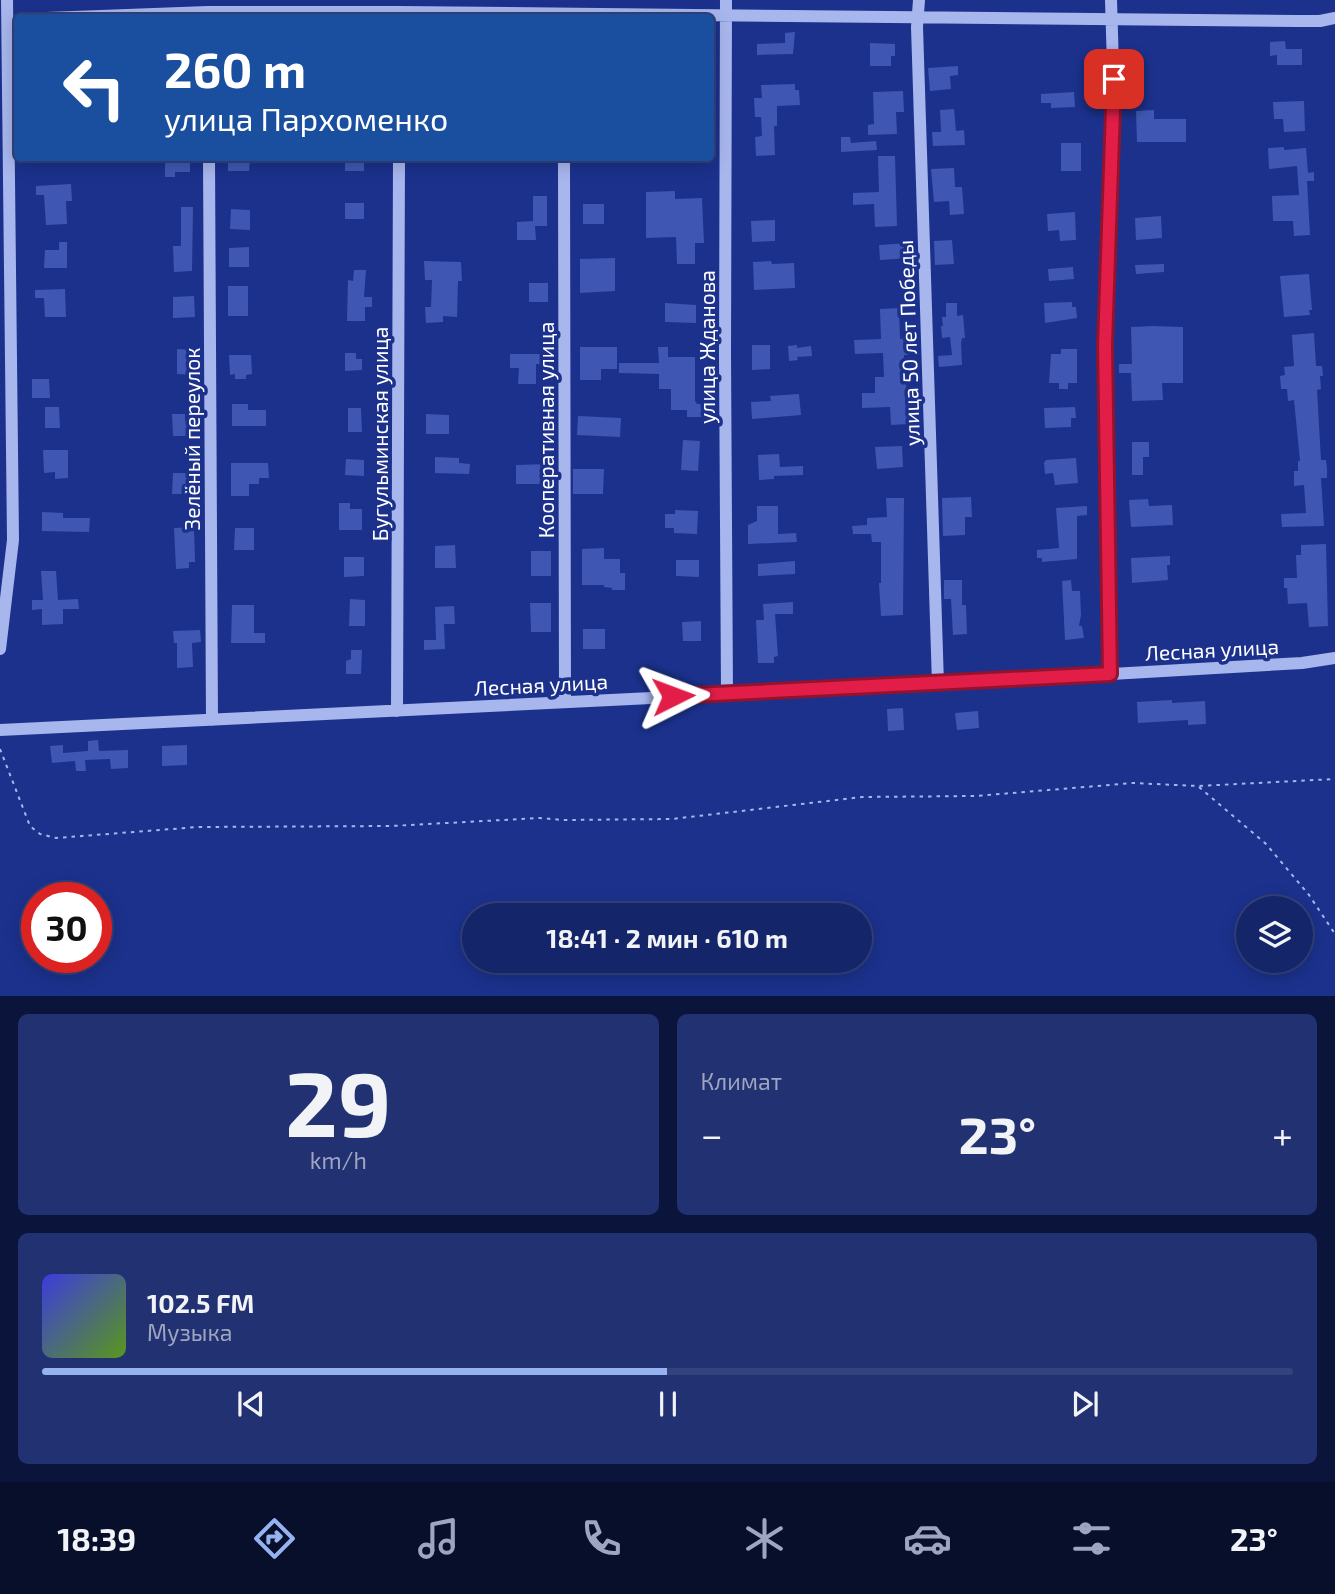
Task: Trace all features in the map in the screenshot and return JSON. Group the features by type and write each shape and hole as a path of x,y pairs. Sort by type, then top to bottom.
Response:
{"street":[{"path":"0,649 13,540 7,0"},
{"name":"улица Жданова","path":"726,0 724,354 727,694"},
{"name":"улица 50 лет Победы","path":"919,0 918,41 938,684"},
{"path":"1110,674 1105,345 1114,99 1111,0"},
{"path":"127,14 208,10 399,10 510,14"},
{"path":"714,15 1320,21 1335,18"},
{"name":"Зелёный переулок","path":"209,161 212,720"},
{"name":"Бугульминская улица","path":"397,711 399,161"},
{"name":"Кооперативная улица","path":"564,161 565,702"},
{"name":"Лесная улица","path":"0,730 938,684 1302,663 1335,657"}],"path":[{"path":"0,749 30,825 40,834 56,838 198,827 391,826 540,818 671,819 862,797 976,796 1133,783 1198,786 1335,779"},
{"path":"1198,786 1266,844 1309,895 1335,934"}],"building":[{"path":"795,32 793,54 757,55 757,44 785,43 785,33"},
{"path":"1285,41 1286,49 1302,49 1302,65 1277,65 1277,55 1270,56 1270,42"},
{"path":"870,43 895,44 895,56 891,56 891,66 870,66"},
{"path":"958,66 958,75 950,76 951,89 930,91 928,68"},
{"path":"795,84 795,90 799,90 800,105 777,106 777,126 774,126 775,155 756,156 755,137 762,136 761,117 755,117 754,98 762,98 761,85"},
{"path":"903,91 904,112 896,112 897,134 868,135 868,125 874,124 873,92"},
{"path":"1074,92 1075,107 1051,108 1051,103 1041,103 1041,94"},
{"path":"1304,101 1305,131 1284,132 1283,119 1274,119 1273,102"},
{"path":"954,109 956,131 964,130 965,145 933,146 932,132 941,132 940,110"},
{"path":"1154,110 1154,119 1186,119 1186,142 1137,142 1136,111"},
{"path":"841,137 850,137 851,143 876,141 877,150 841,152"},
{"path":"1061,143 1081,143 1081,171 1061,171"},
{"path":"1284,147 1284,150 1306,148 1308,173 1314,172 1314,181 1307,181 1310,235 1294,236 1293,221 1273,221 1272,196 1299,195 1297,166 1269,169 1268,148"},
{"path":"878,156 895,156 897,226 875,227 874,204 853,205 853,193 879,192"},
{"path":"190,161 190,172 175,172 175,177 165,177 165,162"},
{"path":"228,161 250,161 249,171 228,171"},
{"path":"345,161 364,161 364,171 345,171"},
{"path":"954,168 955,187 962,187 964,214 950,215 949,201 934,202 931,169"},
{"path":"71,184 72,201 66,201 67,224 46,225 44,195 36,195 36,186"},
{"path":"675,191 675,199 702,198 704,243 695,243 695,264 677,264 676,237 646,238 646,192"},
{"path":"533,196 547,196 547,226 535,226 536,240 517,240 517,222 533,221"},
{"path":"345,203 364,203 364,219 345,219"},
{"path":"583,204 604,204 604,224 583,224"},
{"path":"181,207 193,207 192,271 174,272 173,246 181,246"},
{"path":"231,209 250,210 250,230 230,229"},
{"path":"1075,212 1076,240 1060,241 1059,230 1048,231 1047,214"},
{"path":"1161,216 1162,238 1136,240 1135,218"},
{"path":"775,220 775,241 752,242 751,221"},
{"path":"952,240 954,264 935,265 934,241"},
{"path":"59,242 67,242 67,268 44,268 45,250 59,250"},
{"path":"908,243 909,258 880,260 879,245"},
{"path":"249,247 249,267 229,267 229,248"},
{"path":"615,258 615,291 580,293 580,259"},
{"path":"424,261 461,262 462,281 458,281 457,317 443,316 443,322 426,323 425,307 431,307 432,280 425,280"},
{"path":"771,261 772,264 794,263 795,288 754,290 753,262"},
{"path":"1164,264 1164,272 1136,274 1135,265"},
{"path":"1073,267 1074,279 1049,281 1048,269"},
{"path":"354,270 366,270 364,297 372,297 372,307 365,307 365,321 347,321 348,280 353,281"},
{"path":"1309,274 1312,310 1309,310 1310,315 1284,317 1280,276"},
{"path":"529,283 548,283 548,302 529,302"},
{"path":"228,286 248,286 248,316 228,316"},
{"path":"65,289 66,317 45,317 44,298 35,298 35,290"},
{"path":"194,296 195,317 173,318 173,297"},
{"path":"1072,302 1072,307 1076,307 1077,318 1045,323 1044,303"},
{"path":"665,303 696,305 696,323 665,322"},
{"path":"946,303 957,303 957,316 963,315 965,338 962,338 961,343 962,365 939,367 938,356 952,355 950,337 942,338 942,317 946,317"},
{"path":"899,308 900,339 909,338 909,355 904,355 909,424 891,425 890,407 862,408 862,393 875,393 875,377 884,377 883,353 855,354 854,340 881,339 880,309"},
{"path":"1131,327 1183,327 1183,383 1162,383 1163,400 1132,401 1131,373 1119,373 1119,364 1132,364"},
{"path":"1314,333 1316,366 1322,366 1323,376 1320,376 1321,389 1317,390 1321,460 1326,460 1327,469 1327,478 1321,478 1324,526 1282,527 1281,514 1306,513 1304,485 1294,486 1294,471 1298,471 1300,461 1294,400 1288,401 1287,389 1281,389 1280,376 1285,375 1284,367 1294,366 1292,335"},
{"path":"752,345 770,345 770,369 752,370"},
{"path":"797,345 797,348 811,346 812,356 797,357 798,360 789,361 788,346"},
{"path":"580,347 617,347 617,369 601,369 601,380 580,380"},
{"path":"658,347 668,347 668,357 695,357 695,401 697,404 704,404 704,417 687,417 687,410 671,410 671,389 659,389 659,374 619,373 619,363 659,363"},
{"path":"177,349 194,350 193,375 177,374"},
{"path":"1061,349 1077,349 1077,383 1068,383 1068,389 1059,389 1059,383 1049,383 1051,354 1061,354"},
{"path":"345,353 356,353 356,359 362,359 362,370 345,371"},
{"path":"510,354 545,354 545,364 536,364 536,384 518,384 519,368 510,368"},
{"path":"229,355 251,355 252,374 246,375 246,379 235,379 235,374 230,375"},
{"path":"32,379 49,379 50,398 32,398"},
{"path":"799,394 801,415 752,419 751,402 771,401 770,396"},
{"path":"232,404 248,404 248,410 266,410 266,426 232,426"},
{"path":"45,407 59,407 60,428 45,428"},
{"path":"1075,407 1076,418 1071,418 1071,427 1045,428 1044,408"},
{"path":"348,408 361,408 362,432 348,432"},
{"path":"172,414 185,414 185,421 191,421 192,436 173,436"},
{"path":"426,414 449,415 449,434 426,434"},
{"path":"578,416 621,418 620,437 577,435"},
{"path":"683,440 700,441 698,471 681,470"},
{"path":"1132,442 1149,442 1149,457 1143,457 1143,475 1132,475"},
{"path":"902,446 903,467 877,469 875,447"},
{"path":"43,450 68,450 68,478 55,479 55,472 44,473"},
{"path":"779,454 780,467 803,466 803,475 774,476 774,479 759,480 758,455"},
{"path":"435,457 459,458 459,463 470,464 469,474 435,473"},
{"path":"1076,458 1078,483 1055,485 1053,473 1045,474 1046,460"},
{"path":"346,459 364,460 364,476 345,475"},
{"path":"231,463 268,463 269,478 259,478 259,484 249,484 249,496 231,496"},
{"path":"549,464 550,484 516,484 516,465"},
{"path":"573,469 604,469 603,494 573,494"},
{"path":"173,473 191,473 191,494 172,494"},
{"path":"971,497 972,517 965,517 965,535 943,536 942,498"},
{"path":"886,498 904,498 903,615 881,616 881,542 872,542 871,534 853,534 852,526 867,525 867,518 887,517"},
{"path":"1148,499 1149,506 1172,505 1173,525 1131,527 1129,500"},
{"path":"339,503 350,503 350,509 362,509 362,530 339,530"},
{"path":"757,506 778,506 778,534 796,533 797,542 748,544 748,525 757,521"},
{"path":"1087,506 1087,515 1077,516 1077,559 1042,562 1042,558 1037,558 1037,550 1059,548 1056,508"},
{"path":"675,510 698,511 697,534 674,533 674,528 665,528 665,514 675,514"},
{"path":"42,512 63,513 63,518 90,518 89,532 42,531"},
{"path":"194,527 195,562 189,562 189,568 176,569 174,528"},
{"path":"235,528 254,528 254,550 234,550"},
{"path":"1326,544 1328,626 1309,627 1307,603 1288,604 1284,578 1297,578 1296,555 1301,555 1301,545"},
{"path":"455,545 456,568 435,568 435,546"},
{"path":"604,548 604,559 620,559 620,573 625,573 625,590 612,590 604,585 582,585 582,549"},
{"path":"531,551 551,551 551,576 531,576"},
{"path":"1170,556 1170,565 1167,565 1168,580 1132,583 1131,558"},
{"path":"344,557 364,557 364,576 344,577"},
{"path":"676,560 699,560 699,577 676,576"},
{"path":"795,561 795,574 758,576 758,564"},
{"path":"41,571 56,571 58,600 78,599 79,609 63,609 63,624 42,625 42,609 32,610 32,600 43,600"},
{"path":"944,580 962,580 962,605 966,605 967,634 953,635 951,599 944,599"},
{"path":"1071,580 1072,591 1080,591 1079,626 1082,626 1084,638 1065,640 1062,581"},
{"path":"350,599 365,600 365,626 349,626"},
{"path":"793,602 793,614 775,614 778,656 774,657 774,663 758,663 756,620 764,620 763,604"},
{"path":"530,603 551,603 551,632 531,632"},
{"path":"232,605 254,605 254,633 265,633 265,643 231,643"},
{"path":"454,606 455,624 444,624 445,649 424,650 424,640 436,640 435,607"},
{"path":"701,621 701,641 683,641 682,622"},
{"path":"583,629 605,629 605,649 583,649"},
{"path":"200,630 201,642 192,643 193,667 177,668 177,643 174,643 173,631"},
{"path":"351,650 362,650 361,674 346,674 346,661 351,659"},
{"path":"1172,700 1172,703 1205,701 1206,724 1188,725 1188,720 1138,723 1137,702"},
{"path":"903,708 904,730 888,731 887,709"},
{"path":"978,711 979,728 957,730 955,713"},
{"path":"98,740 99,751 128,750 128,768 111,769 110,759 85,760 86,771 76,771 75,761 52,763 50,746 63,745 63,753 88,751 88,741"},
{"path":"187,745 187,765 162,766 162,746"}],"route":[{"path":"673,696 1110,674 1105,345 1114,79"}]}
